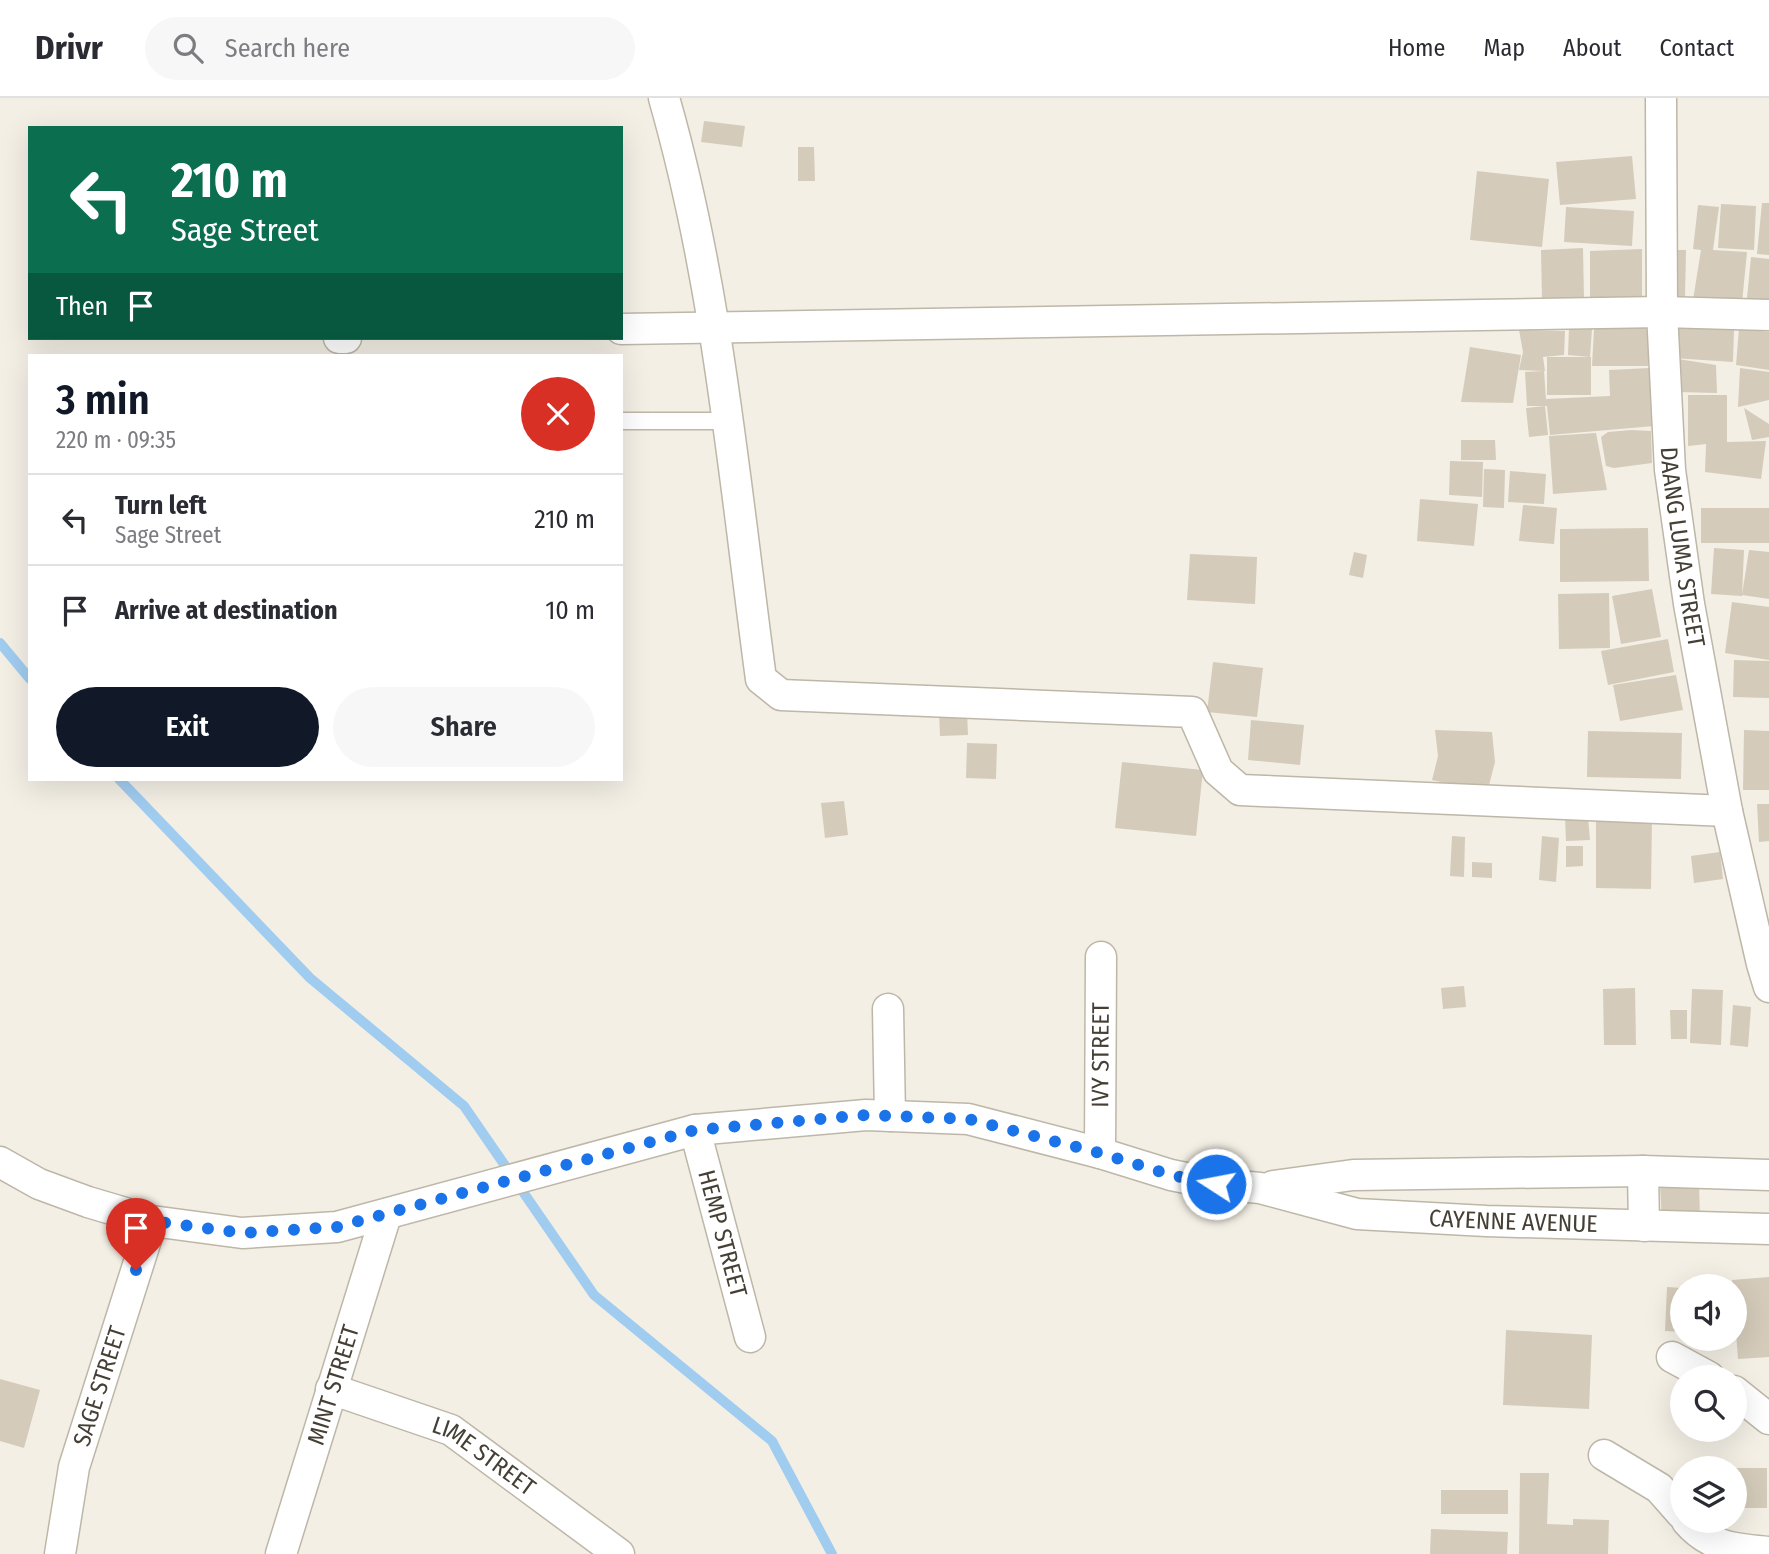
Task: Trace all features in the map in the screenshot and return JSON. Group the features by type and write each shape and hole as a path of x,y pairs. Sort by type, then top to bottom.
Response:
{"street":[{"path":"664,98 679,151 713,326 761,679 781,695 1192,712 1218,771 1240,790 1727,811"},
{"name":"DAANG LUMA STREET","path":"1661,98 1662,312 1671,470 1689,604 1727,811 1769,987"},
{"path":"623,329 1662,312 1769,315"},
{"name":"IVY STREET","path":"1100,1153 1101,957"},
{"path":"888,1009 890,1116"},
{"name":"CAYENNE AVENUE","path":"0,1162 39,1184 152,1221 242,1233 337,1227 695,1130 866,1115 968,1119 1100,1153 1171,1175 1216,1184 1260,1188 1357,1214 1486,1221 1769,1229"},
{"name":"HEMP STREET","path":"695,1130 750,1337"},
{"path":"1643,1171 1644,1226"},
{"name":"CAYENNE AVENUE","path":"1260,1188 1353,1175 1643,1171 1769,1175"},
{"name":"MINT STREET","path":"281,1554 386,1215"},
{"name":"SAGE STREET","path":"60,1554 74,1467 152,1221"},
{"path":"1672,1357 1687,1365"},
{"name":"LIME STREET","path":"331,1389 451,1430 620,1554"},
{"path":"1747,1401 1769,1419"},
{"path":"1604,1455 1660,1488 1670,1500"},
{"path":"1697,1533 1731,1549 1769,1552"}],"lane":[{"path":"623,421 726,421"}],"building":[{"path":"704,121 745,126 742,147 701,142"},
{"path":"798,147 814,147 815,181 798,181"},
{"path":"1632,156 1636,199 1560,205 1556,162"},
{"path":"1477,171 1549,179 1542,247 1470,240"},
{"path":"1762,203 1769,203 1769,255 1757,254"},
{"path":"1721,204 1756,206 1754,250 1718,248"},
{"path":"1698,205 1719,207 1713,250 1747,252 1742,303 1693,300 1701,250 1693,249"},
{"path":"1566,207 1634,211 1632,246 1564,242"},
{"path":"1583,248 1584,298 1542,299 1541,250"},
{"path":"1642,249 1642,300 1590,303 1590,251"},
{"path":"1674,250 1686,250 1685,297 1674,297"},
{"path":"1751,257 1769,259 1769,309 1746,308"},
{"path":"1676,325 1734,329 1733,362 1673,358"},
{"path":"1648,326 1648,366 1592,366 1594,329"},
{"path":"1569,328 1592,329 1590,357 1568,355"},
{"path":"1739,329 1769,332 1769,370 1736,365"},
{"path":"1519,330 1565,331 1564,355 1543,357 1545,371 1519,370 1523,352"},
{"path":"1470,347 1521,355 1513,403 1461,402"},
{"path":"1547,357 1591,357 1591,395 1547,395"},
{"path":"1678,359 1716,365 1717,393 1677,392"},
{"path":"1650,368 1654,426 1550,435 1547,406 1527,406 1525,372 1544,371 1546,399 1610,396 1609,370"},
{"path":"1740,368 1769,372 1769,400 1738,407"},
{"path":"1688,395 1727,395 1727,442 1766,441 1761,479 1705,472 1706,444 1688,446"},
{"path":"1545,406 1548,435 1529,437 1526,408"},
{"path":"1744,408 1769,424 1769,437 1752,440"},
{"path":"1651,431 1652,463 1614,468 1606,466 1601,437 1608,432"},
{"path":"1596,433 1607,490 1553,494 1549,436"},
{"path":"1461,440 1495,440 1496,460 1461,460"},
{"path":"1450,461 1483,462 1482,497 1449,495"},
{"path":"1484,469 1505,470 1504,508 1483,507"},
{"path":"1510,471 1546,474 1544,504 1508,502"},
{"path":"1420,499 1478,504 1474,546 1417,541"},
{"path":"1523,505 1557,508 1554,544 1519,541"},
{"path":"1701,508 1769,508 1769,543 1701,543"},
{"path":"1648,528 1649,581 1560,582 1560,529"},
{"path":"1714,548 1744,550 1742,596 1711,594"},
{"path":"1749,550 1769,552 1769,599 1742,595"},
{"path":"1354,552 1367,555 1363,578 1349,575"},
{"path":"1190,554 1257,557 1255,604 1187,600"},
{"path":"1652,589 1661,637 1621,644 1612,596"},
{"path":"1609,593 1610,648 1559,649 1558,594"},
{"path":"1732,602 1769,607 1769,660 1725,653"},
{"path":"1668,639 1674,672 1608,685 1601,651"},
{"path":"1734,660 1769,661 1769,698 1733,697"},
{"path":"1213,662 1263,668 1257,717 1207,712"},
{"path":"1676,675 1683,710 1620,721 1613,685"},
{"path":"967,710 968,735 940,736 939,711"},
{"path":"1251,720 1304,725 1300,765 1248,760"},
{"path":"1435,730 1492,732 1495,762 1489,785 1474,785 1473,794 1451,790 1446,783 1432,780 1438,756"},
{"path":"1744,730 1769,731 1769,790 1743,790"},
{"path":"1588,731 1682,733 1681,779 1587,777"},
{"path":"967,743 997,744 996,779 966,778"},
{"path":"1122,762 1203,770 1196,836 1115,828"},
{"path":"844,801 848,835 825,838 821,803"},
{"path":"1757,804 1769,804 1769,841 1759,842"},
{"path":"1596,814 1652,815 1651,889 1596,888"},
{"path":"1565,817 1588,817 1590,840 1566,841"},
{"path":"1452,836 1465,837 1464,877 1450,876"},
{"path":"1542,836 1559,838 1556,882 1539,880"},
{"path":"1566,846 1583,846 1583,866 1566,867"},
{"path":"1720,852 1723,879 1694,883 1691,856"},
{"path":"1472,862 1492,863 1492,878 1472,877"},
{"path":"1464,986 1466,1007 1443,1009 1441,988"},
{"path":"1635,988 1636,1045 1604,1045 1603,989"},
{"path":"1692,989 1723,990 1721,1045 1690,1043"},
{"path":"1733,1005 1751,1007 1748,1047 1730,1045"},
{"path":"1670,1010 1687,1010 1687,1039 1671,1039"},
{"path":"1699,1182 1700,1221 1662,1222 1660,1183"},
{"path":"1769,1277 1769,1357 1738,1359 1737,1351 1747,1351 1747,1279"},
{"path":"1667,1287 1670,1287 1670,1331 1665,1331"},
{"path":"1506,1330 1592,1335 1589,1409 1503,1405"},
{"path":"0,1379 40,1390 24,1448 0,1441"},
{"path":"1747,1468 1767,1468 1767,1508 1747,1508"},
{"path":"1520,1473 1549,1473 1547,1524 1573,1525 1573,1519 1609,1520 1608,1554 1519,1554"},
{"path":"1441,1490 1508,1490 1508,1514 1441,1514"},
{"path":"1431,1529 1508,1532 1507,1554 1430,1554"}],"waterway":[{"path":"0,643 28,677"},
{"path":"121,781 310,978 464,1106 594,1295 772,1441 832,1554"}],"route":[{"path":"136,1270 152,1221 242,1233 337,1227 695,1130 811,1119 866,1115 968,1119 1100,1153 1171,1175 1216,1184"}]}
